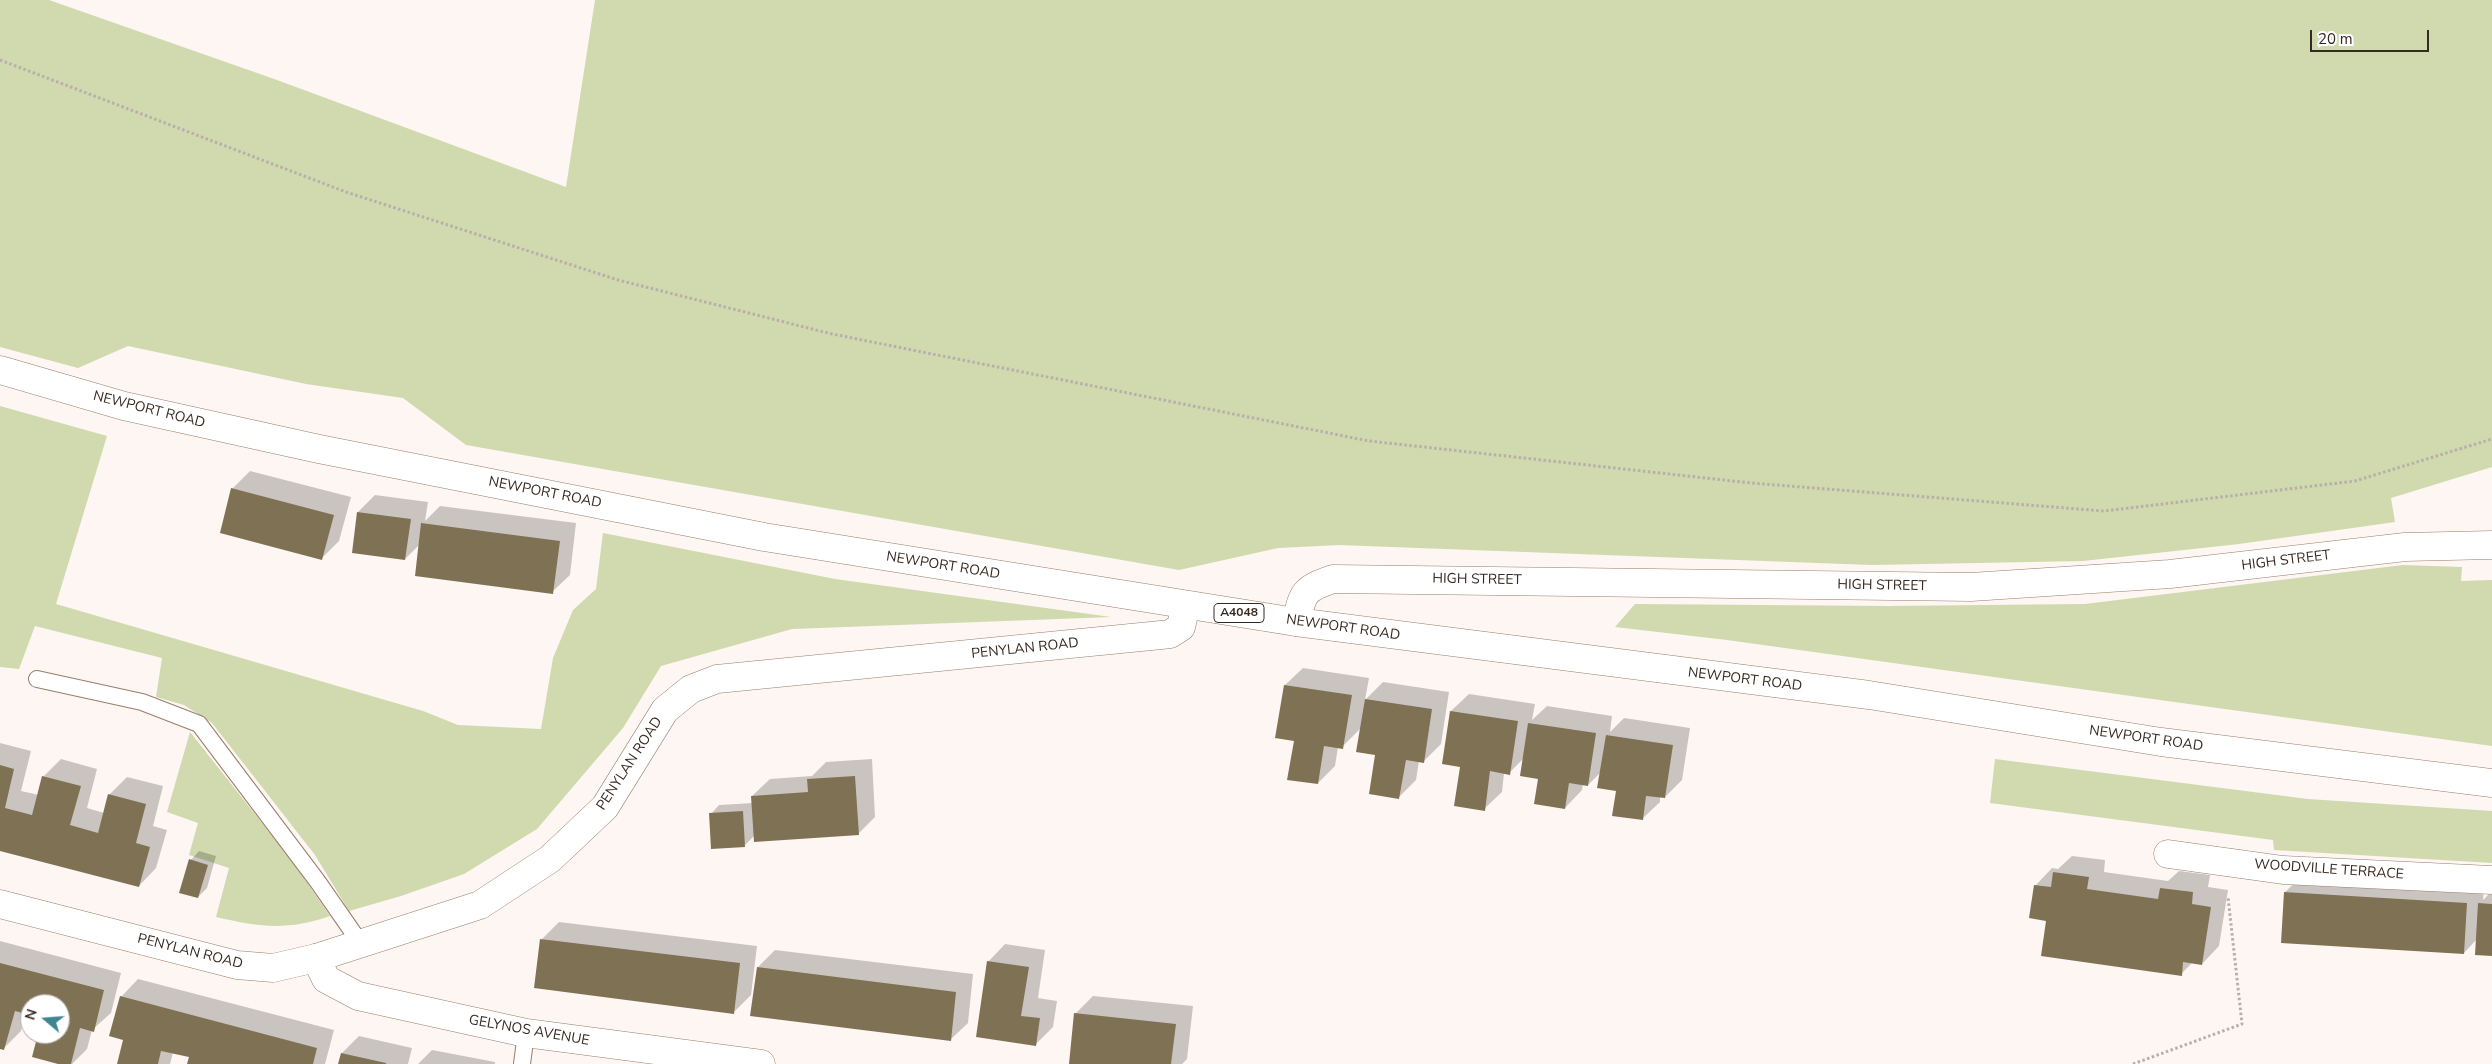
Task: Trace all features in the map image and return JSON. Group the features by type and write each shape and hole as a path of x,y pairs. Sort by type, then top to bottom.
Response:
{"main road":[{"name":"NEWPORT ROAD","path":"0,370 124,406 339,453 764,537 1296,622 1869,695 2161,742 2492,783"},
{"name":"HIGH STREET","path":"1296,622 1302,596 1316,585 1333,579 1971,587 2170,574 2405,547 2492,545"},
{"name":"PENYLAN ROAD","path":"0,904 237,965 273,968 316,958 480,904 550,859 606,807 665,710 691,690 717,679 1161,636 1170,634 1181,627 1186,605"},
{"name":"WOODVILLE TERRACE","path":"2168,854 2283,870 2492,880"},
{"name":"GELYNOS AVENUE","path":"316,958 326,979 358,996 526,1034 761,1064"}],"lane":[{"path":"38,679 142,702 199,724 318,882 361,944"},
{"path":"522,1064 526,1034"}],"path":[{"path":"0,60 346,192 618,280 832,334 1369,441 1752,483 2104,511 2355,481 2492,438"},
{"path":"2133,1064 2242,1024 2228,896"}],"green space":[{"path":"0,0 49,0 277,80 566,187 595,0 2492,0 2492,467 2391,498 2395,522 2239,544 2083,561 1871,565 1339,545 1278,548 1179,570 466,445 403,398 306,384 128,346 78,368 0,347"},
{"path":"0,406 107,436 56,604 423,711 458,725 541,729 553,658 573,610 596,589 603,533 835,579 1111,617 792,629 661,666 623,728 537,829 464,874 401,896 349,911 315,855 212,723 184,705 156,697 162,658 35,626 19,669 0,667"},
{"path":"2403,565 2462,567 2461,581 2492,580 2492,746 1727,640 1615,627 1635,604 1888,606 2085,604"},
{"path":"190,732 293,862 330,916 287,926 260,925 216,917 229,868 189,855 198,823 167,812"},
{"path":"1995,759 2308,799 2492,811 2492,863 2274,850 2273,840 1990,803"}],"building":[{"path":"231,488 334,515 322,560 220,533"},
{"path":"357,512 411,519 405,560 352,553"},
{"path":"421,523 560,541 553,594 415,576"},
{"path":"1284,685 1352,695 1343,749 1324,746 1318,784 1287,780 1294,741 1275,738"},
{"path":"1365,699 1432,709 1424,763 1406,760 1399,799 1369,794 1375,755 1356,752"},
{"path":"1450,711 1518,721 1510,775 1490,771 1485,811 1454,806 1460,767 1442,764"},
{"path":"1528,723 1596,733 1588,786 1569,783 1565,809 1534,804 1538,779 1520,776"},
{"path":"1606,735 1673,745 1665,798 1646,796 1643,820 1612,816 1616,791 1597,788"},
{"path":"0,765 14,769 5,808 32,815 42,776 81,786 70,825 98,833 108,794 146,804 136,843 150,847 139,887 0,851"},
{"path":"855,776 859,835 754,842 751,796 808,792 807,779"},
{"path":"743,811 745,847 711,849 709,813"},
{"path":"189,859 208,865 198,898 179,893"},
{"path":"2053,872 2089,877 2087,889 2158,899 2160,888 2193,892 2192,904 2211,907 2202,965 2183,962 2182,976 2041,956 2046,921 2029,918 2034,885 2051,887"},
{"path":"2284,892 2467,903 2464,954 2281,943"},
{"path":"2478,903 2492,904 2492,956 2475,955"},
{"path":"540,939 740,963 734,1014 534,988"},
{"path":"987,961 1029,967 1021,1016 1040,1018 1036,1046 976,1037"},
{"path":"0,963 104,990 94,1032 80,1028 71,1064 58,1064 32,1057 35,1044 70,1044 70,994 20,994 20,1012 15,1011 4,1050 0,1049"},
{"path":"757,967 956,992 951,1041 750,1016"},
{"path":"120,996 317,1048 313,1064 187,1064 189,1057 161,1051 158,1064 117,1064 123,1040 109,1036"},
{"path":"1074,1013 1176,1024 1171,1064 1069,1064"},
{"path":"341,1053 386,1063 386,1064 338,1064"}]}
